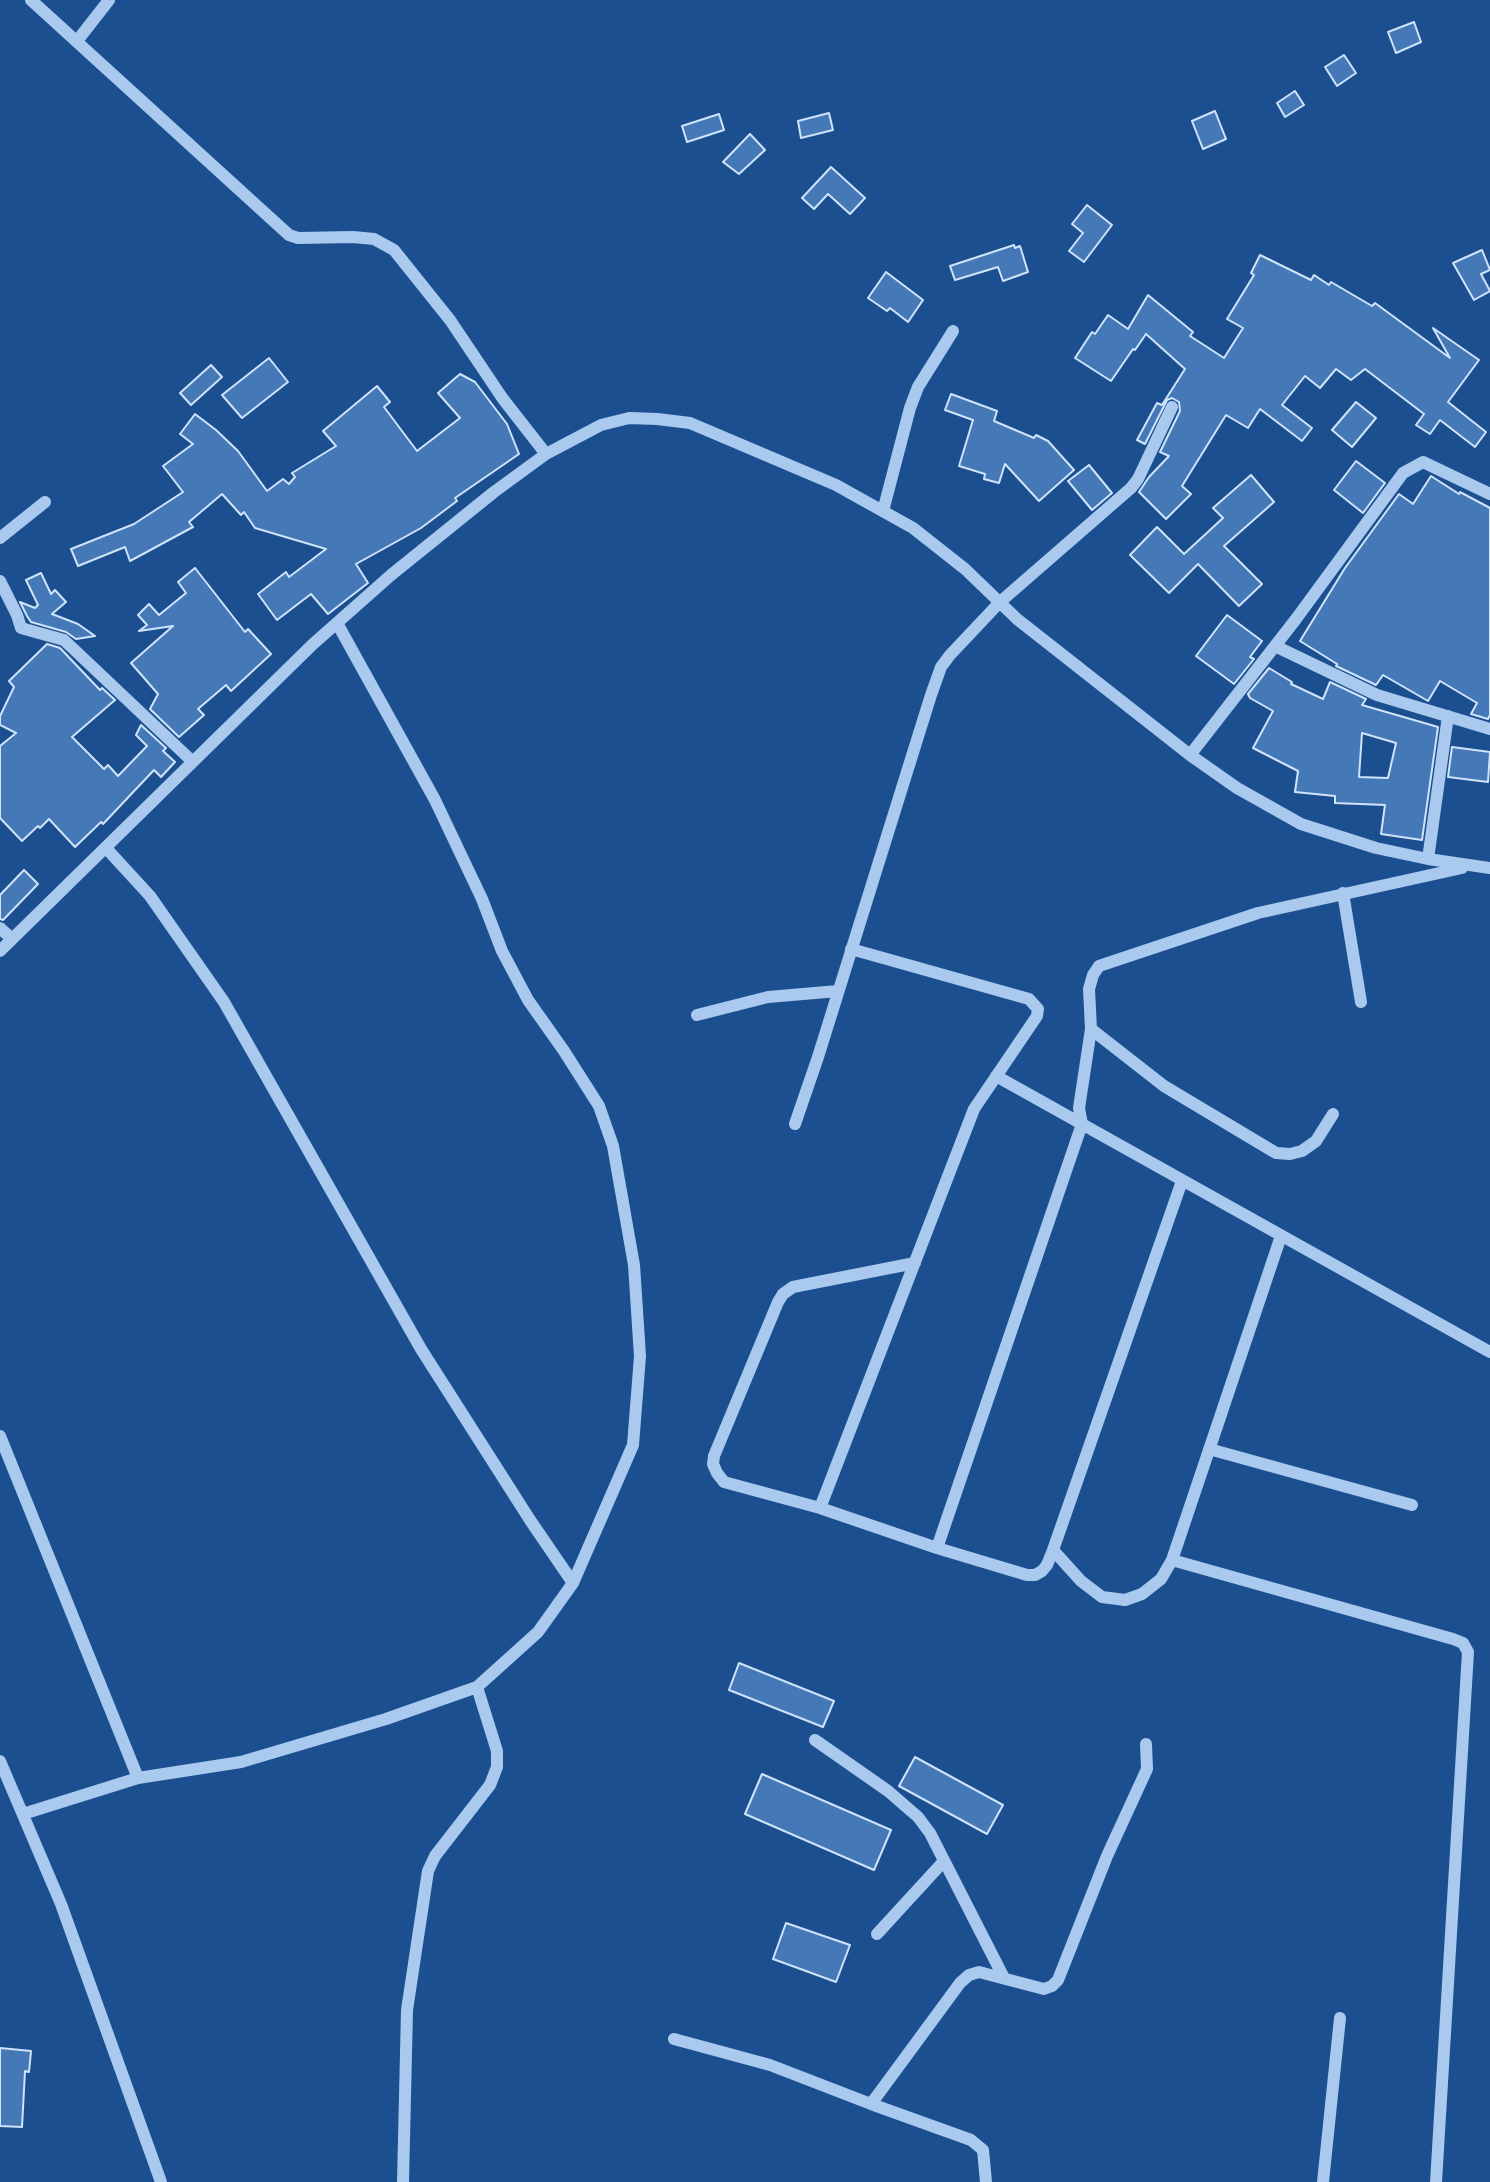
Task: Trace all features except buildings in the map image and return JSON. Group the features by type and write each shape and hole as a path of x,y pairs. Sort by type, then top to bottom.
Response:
{"street":[{"path":"31,0 289,235 299,238 374,239 394,250 450,320 503,399 546,454"},
{"path":"77,41 109,0"},
{"path":"883,511 918,387 953,331"},
{"path":"795,1124 935,681 950,655 1000,602 1131,488 1138,479 1172,407"},
{"path":"0,951 337,623 401,566 546,454 601,425 629,418 657,418 690,423 836,485 913,528 965,569 1047,643 1190,755 1237,788 1301,824 1376,848 1490,868"},
{"path":"1190,755 1275,646 1395,482 1412,467 1423,461 1490,494"},
{"path":"0,538 45,502"},
{"path":"0,581 21,628 64,640 193,762"},
{"path":"23,1814 138,1778 241,1762 386,1719 477,1687 538,1632 573,1583 633,1445 639,1343 634,1265 613,1146 598,1107 564,1051 528,1000 502,951 482,899 435,800 337,623"},
{"path":"1275,646 1377,695 1490,729"},
{"path":"1428,859 1447,716"},
{"path":"106,848 150,896 224,1002 421,1349 573,1583"},
{"path":"937,1548 1082,1124 1079,1108 1091,1029 1089,989 1093,975 1100,966 1258,913 1472,866"},
{"path":"1343,893 1361,1002"},
{"path":"0,928 12,939"},
{"path":"820,1508 974,1109 1037,1016 1038,1009 1028,999 851,949"},
{"path":"697,1015 768,997 838,991"},
{"path":"1091,1029 1164,1086 1276,1153 1302,1151 1316,1141 1333,1114"},
{"path":"996,1076 1490,1352"},
{"path":"915,1263 793,1287 783,1294 714,1456 713,1464 724,1482 820,1508 937,1548 1035,1575 1047,1565 1054,1550 1182,1181"},
{"path":"1054,1550 1081,1581 1102,1597 1125,1600 1142,1594 1161,1579 1172,1559 1282,1236"},
{"path":"0,1436 138,1778"},
{"path":"1209,1450 1412,1506"},
{"path":"1172,1559 1453,1639 1463,1643 1468,1652 1436,2182"},
{"path":"403,2182 407,2010 428,1871 435,1856 490,1785 497,1767 497,1751 477,1687"},
{"path":"815,1740 904,1804 930,1833 1004,1978"},
{"path":"870,2104 960,1983 969,1975 979,1972 1044,1989 1058,1980 1107,1856 1147,1769 1146,1744"},
{"path":"0,1761 61,1903 161,2182"},
{"path":"877,1934 944,1861"},
{"path":"1323,2182 1340,2018"},
{"path":"674,2039 770,2065 977,2143 983,2150 986,2182"}]}
